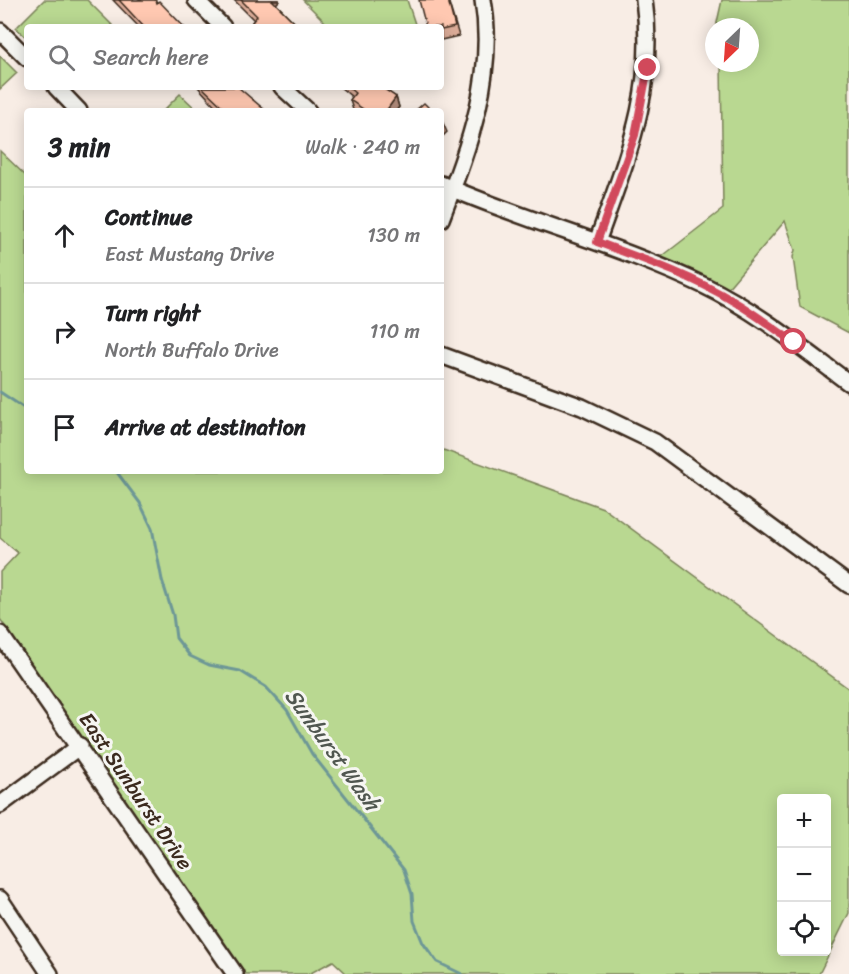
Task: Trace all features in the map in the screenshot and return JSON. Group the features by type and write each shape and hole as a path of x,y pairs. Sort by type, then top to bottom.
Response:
{"street":[{"path":"196,0 219,24"},
{"path":"444,202 447,186 475,127 484,84 488,27 483,0"},
{"path":"597,242 635,135 644,96 648,43 644,0"},
{"path":"0,31 24,55"},
{"path":"59,90 76,108"},
{"path":"285,90 305,108"},
{"path":"447,186 664,267 732,301 849,384"},
{"path":"444,356 582,407 655,442 848,581"},
{"name":"East Sunburst Drive","path":"0,634 80,746 235,974"},
{"path":"0,805 80,746"},
{"path":"0,899 50,974"}],"green space":[{"path":"44,0 87,0 111,24 24,24 24,35 16,28"},
{"path":"303,0 407,0 415,24 327,24"},
{"path":"722,0 849,0 849,333 800,307 793,257 795,250 785,221 727,289 660,258 723,209 721,72 759,72 759,18 718,18"},
{"path":"0,56 17,73 0,89"},
{"path":"180,94 195,108 166,108"},
{"path":"0,151 24,174 24,474 444,474 444,450 603,508 849,689 849,913 831,950 831,794 777,794 777,956 828,956 819,974 347,974 333,961 309,974 244,974 0,619 0,572 18,553 0,538"}],"building":[{"path":"119,0 155,0 157,3 159,1 181,24 141,24"},
{"path":"241,0 272,0 296,24 254,24 252,22 257,16"},
{"path":"419,0 448,0 455,27 444,29 444,24 425,24"},
{"path":"205,90 242,90 262,108 222,108"},
{"path":"352,90 386,90 396,97 388,108 362,108 350,100 355,93"},
{"path":"424,103 429,108 418,108"}],"waterway":[{"name":"Sunburst Wash","path":"0,392 24,408"},
{"name":"Sunburst Wash","path":"118,474 140,503 152,528 162,580 173,615 176,638 190,656 209,665 240,671 266,687 287,710 312,754 404,870 412,894 414,921 423,943 437,962 462,974"}],"route":[{"path":"648,68 635,135 597,242 664,267 707,287 794,342"}]}
